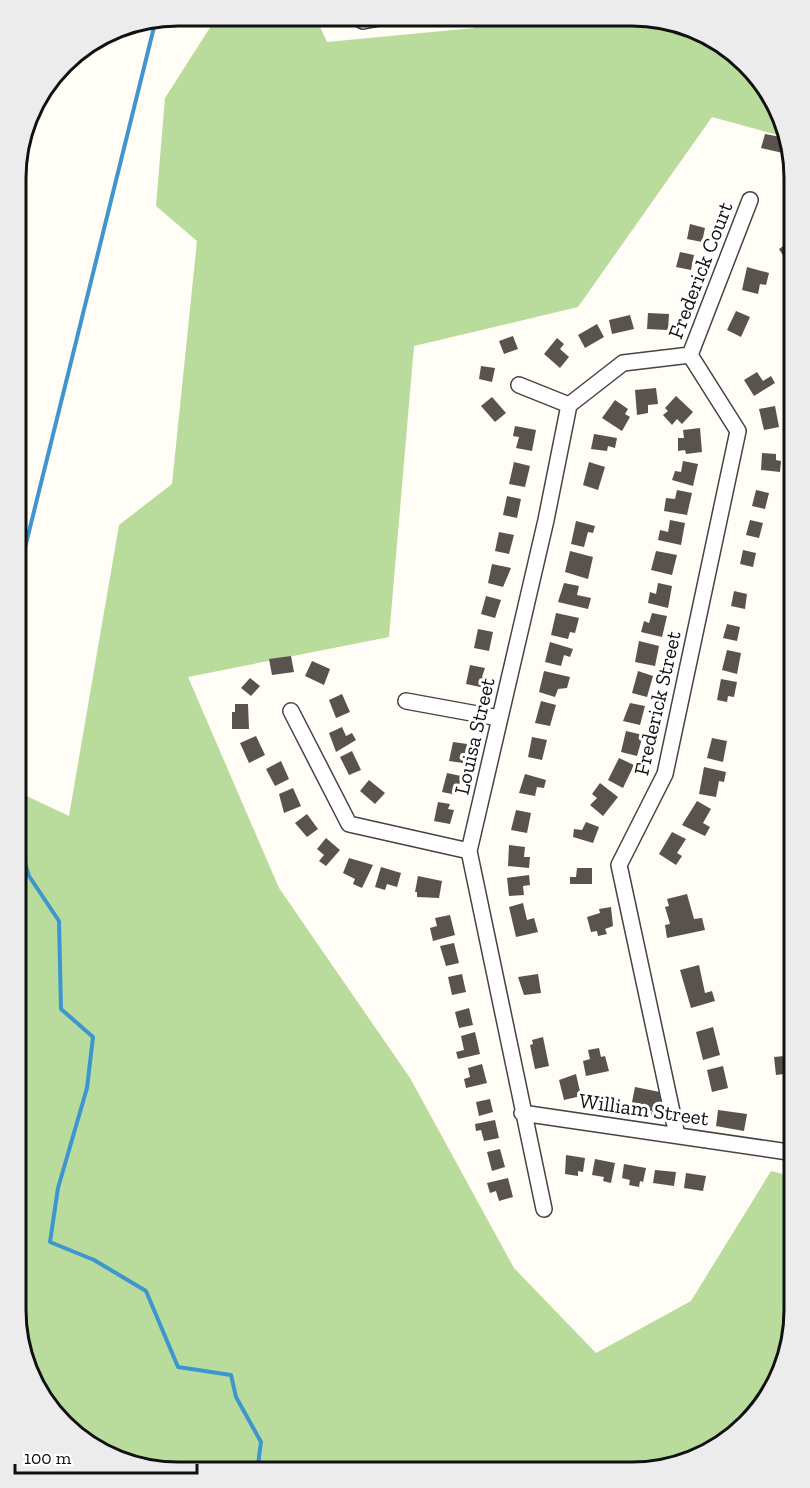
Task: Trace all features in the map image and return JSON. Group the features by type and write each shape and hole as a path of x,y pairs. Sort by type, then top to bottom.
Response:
{"street":[{"name":"Frederick Court","path":"690,355 750,200"},
{"path":"519,385 569,405 623,363 690,355"},
{"name":"Frederick Street","path":"677,1135 619,865 665,774 738,431 690,355"},
{"name":"Louisa Street","path":"544,1209 522,1113 469,851 546,520 569,405"},
{"path":"406,701 499,718"},
{"path":"291,711 349,824 469,851"},
{"name":"William Street","path":"522,1113 784,1151"}],"green space":[{"path":"211,26 320,26 327,42 476,26 643,26 662,28 681,34 717,51 747,77 769,110 778,135 712,117 578,307 414,346 389,637 188,677 279,888 410,1078 514,1268 596,1353 691,1301 771,1171 784,1174 782,1340 769,1378 753,1403 725,1431 700,1447 662,1460 633,1462 157,1461 119,1451 85,1431 57,1403 41,1378 28,1340 26,1321 26,796 69,816 119,525 172,484 197,241 156,206 165,98"}],"building":[{"path":"765,134 779,137 782,153 761,148"},
{"path":"690,224 705,228 702,242 687,239"},
{"path":"784,246 784,257 779,249"},
{"path":"680,252 694,255 691,270 676,267"},
{"path":"747,267 769,273 766,285 760,284 758,294 742,290"},
{"path":"736,311 750,317 741,337 727,330"},
{"path":"648,313 669,314 668,330 647,329"},
{"path":"630,315 634,329 612,334 609,320"},
{"path":"597,324 604,337 585,348 578,335"},
{"path":"513,336 518,349 504,354 499,341"},
{"path":"557,338 564,344 560,349 569,357 560,368 544,354"},
{"path":"481,366 495,368 492,382 479,379"},
{"path":"757,372 763,381 771,376 775,383 754,396 744,380"},
{"path":"656,388 658,404 648,405 648,413 637,415 635,390"},
{"path":"676,396 693,412 682,424 677,419 672,425 663,415 668,411 665,408"},
{"path":"492,397 506,413 495,422 481,406"},
{"path":"615,400 628,409 625,414 630,417 622,431 602,418"},
{"path":"775,406 779,427 764,430 759,409"},
{"path":"515,426 536,430 532,451 516,448 519,437 513,436"},
{"path":"700,428 702,452 686,454 685,450 678,451 678,438 684,438 683,430"},
{"path":"594,434 617,438 615,448 608,446 607,451 591,449"},
{"path":"762,453 776,454 776,460 781,461 780,472 761,470"},
{"path":"683,461 698,464 693,486 672,480 675,471 681,472"},
{"path":"514,462 530,466 525,487 509,484"},
{"path":"589,462 605,467 598,490 583,485"},
{"path":"677,490 692,493 687,515 664,511 666,498 675,499"},
{"path":"756,490 769,493 765,509 752,506"},
{"path":"507,496 521,499 517,518 503,515"},
{"path":"670,520 685,523 681,545 658,540 660,530 668,532"},
{"path":"750,520 763,523 759,538 746,535"},
{"path":"576,521 595,526 593,533 588,532 584,547 571,544"},
{"path":"499,532 514,535 509,554 495,551"},
{"path":"743,550 756,553 753,567 740,564"},
{"path":"570,551 593,557 588,579 565,572"},
{"path":"656,551 677,555 672,575 651,570"},
{"path":"492,564 511,568 503,587 488,583"},
{"path":"564,583 579,586 577,595 591,598 588,609 558,602"},
{"path":"658,583 672,586 668,608 648,603 650,592 656,594"},
{"path":"734,591 747,594 745,609 731,606"},
{"path":"486,596 501,600 495,618 481,614"},
{"path":"556,613 579,618 575,633 570,632 568,639 551,635"},
{"path":"652,613 667,616 662,637 641,632 644,621 649,623"},
{"path":"727,624 740,627 737,641 723,638"},
{"path":"478,629 493,632 489,651 474,648"},
{"path":"639,641 659,646 655,666 635,662"},
{"path":"550,642 573,649 570,657 564,655 561,666 545,662"},
{"path":"727,650 741,653 737,674 722,670"},
{"path":"291,656 294,672 272,675 269,659"},
{"path":"312,661 330,669 324,685 305,676"},
{"path":"470,665 485,668 482,677 487,679 485,688 466,684"},
{"path":"544,671 570,677 567,688 558,689 555,697 539,692"},
{"path":"638,671 653,676 647,697 632,693"},
{"path":"250,678 260,686 251,696 241,688"},
{"path":"721,679 737,682 734,697 728,696 727,702 717,700"},
{"path":"342,694 350,712 336,718 329,700"},
{"path":"541,701 556,705 550,726 535,723"},
{"path":"630,703 645,706 640,725 623,721"},
{"path":"235,704 248,704 249,729 232,729 232,712 235,712"},
{"path":"342,727 346,736 352,733 356,740 336,752 329,733"},
{"path":"626,731 643,735 637,756 621,752"},
{"path":"256,736 265,755 249,763 240,743"},
{"path":"532,737 547,740 542,760 528,757"},
{"path":"712,738 727,741 723,762 707,758"},
{"path":"453,742 467,744 463,763 449,761"},
{"path":"352,751 361,770 349,775 340,757"},
{"path":"619,758 634,765 623,788 608,780"},
{"path":"281,761 289,779 275,786 266,769"},
{"path":"704,767 726,772 724,782 719,781 716,797 699,794"},
{"path":"447,773 461,776 457,795 442,792"},
{"path":"525,774 546,780 544,788 537,787 535,796 519,793"},
{"path":"369,780 385,793 375,804 360,791"},
{"path":"600,783 618,797 603,816 590,805 597,798 592,794"},
{"path":"293,788 301,806 284,813 279,794"},
{"path":"697,801 711,809 703,823 710,827 705,836 682,825"},
{"path":"438,802 450,804 448,809 454,810 450,824 434,821"},
{"path":"516,810 531,813 527,833 511,830"},
{"path":"307,814 318,829 307,837 295,823"},
{"path":"586,822 599,827 593,843 573,837 574,829 582,830"},
{"path":"672,832 686,839 677,853 682,856 676,865 659,854"},
{"path":"326,838 340,850 326,866 319,861 324,855 317,849"},
{"path":"509,845 525,847 524,857 530,857 529,868 508,866"},
{"path":"349,858 373,865 362,888 353,884 355,879 343,873"},
{"path":"381,867 401,873 397,887 387,884 385,890 375,887"},
{"path":"577,868 592,868 592,884 570,884 570,877 576,877"},
{"path":"529,875 530,885 523,886 524,895 509,896 507,878"},
{"path":"418,876 442,881 439,898 417,897 417,892 415,892"},
{"path":"687,894 694,919 702,918 705,930 667,938 665,925 670,924 665,907 669,906 667,899"},
{"path":"523,903 527,920 534,918 538,932 516,937 509,907"},
{"path":"611,907 613,926 605,929 607,934 598,936 597,931 591,932 587,917 600,913 599,909"},
{"path":"450,915 455,935 433,941 430,928 437,926 435,918"},
{"path":"454,943 459,963 446,966 440,946"},
{"path":"699,965 705,993 712,991 715,1001 691,1008 680,970"},
{"path":"462,974 466,992 452,995 448,977"},
{"path":"538,974 541,993 524,995 518,977"},
{"path":"469,1008 473,1025 459,1028 455,1012"},
{"path":"713,1027 720,1055 703,1060 696,1032"},
{"path":"475,1032 480,1054 458,1059 456,1052 464,1050 461,1036"},
{"path":"543,1037 549,1066 535,1069 530,1045 533,1044 532,1040"},
{"path":"599,1048 601,1057 605,1056 609,1071 586,1076 583,1061 590,1059 588,1050"},
{"path":"784,1056 784,1074 776,1075 774,1057"},
{"path":"482,1064 487,1083 466,1088 464,1079 470,1077 468,1068"},
{"path":"723,1066 728,1088 712,1092 707,1070"},
{"path":"576,1074 581,1096 564,1100 559,1080"},
{"path":"635,1087 660,1092 659,1096 666,1097 664,1117 651,1115 652,1111 631,1107"},
{"path":"490,1099 493,1112 479,1116 476,1102"},
{"path":"718,1110 747,1114 744,1131 716,1126"},
{"path":"495,1120 499,1138 484,1141 481,1130 476,1131 475,1124"},
{"path":"500,1149 505,1167 492,1171 487,1152"},
{"path":"566,1155 585,1158 583,1172 578,1171 578,1176 565,1174"},
{"path":"595,1159 615,1163 611,1183 603,1181 604,1177 592,1175"},
{"path":"624,1164 646,1168 643,1182 640,1181 639,1187 629,1185 630,1180 622,1178"},
{"path":"655,1170 676,1172 674,1186 653,1183"},
{"path":"686,1173 706,1176 703,1191 684,1188"},
{"path":"508,1178 513,1197 499,1201 496,1191 490,1193 487,1183"}],"waterway":[{"path":"26,544 154,28"},
{"path":"26,866 29,876 59,921 61,1009 93,1037 87,1088 58,1188 50,1242 94,1260 146,1291 178,1367 231,1375 236,1397 261,1442 258,1462"}]}
